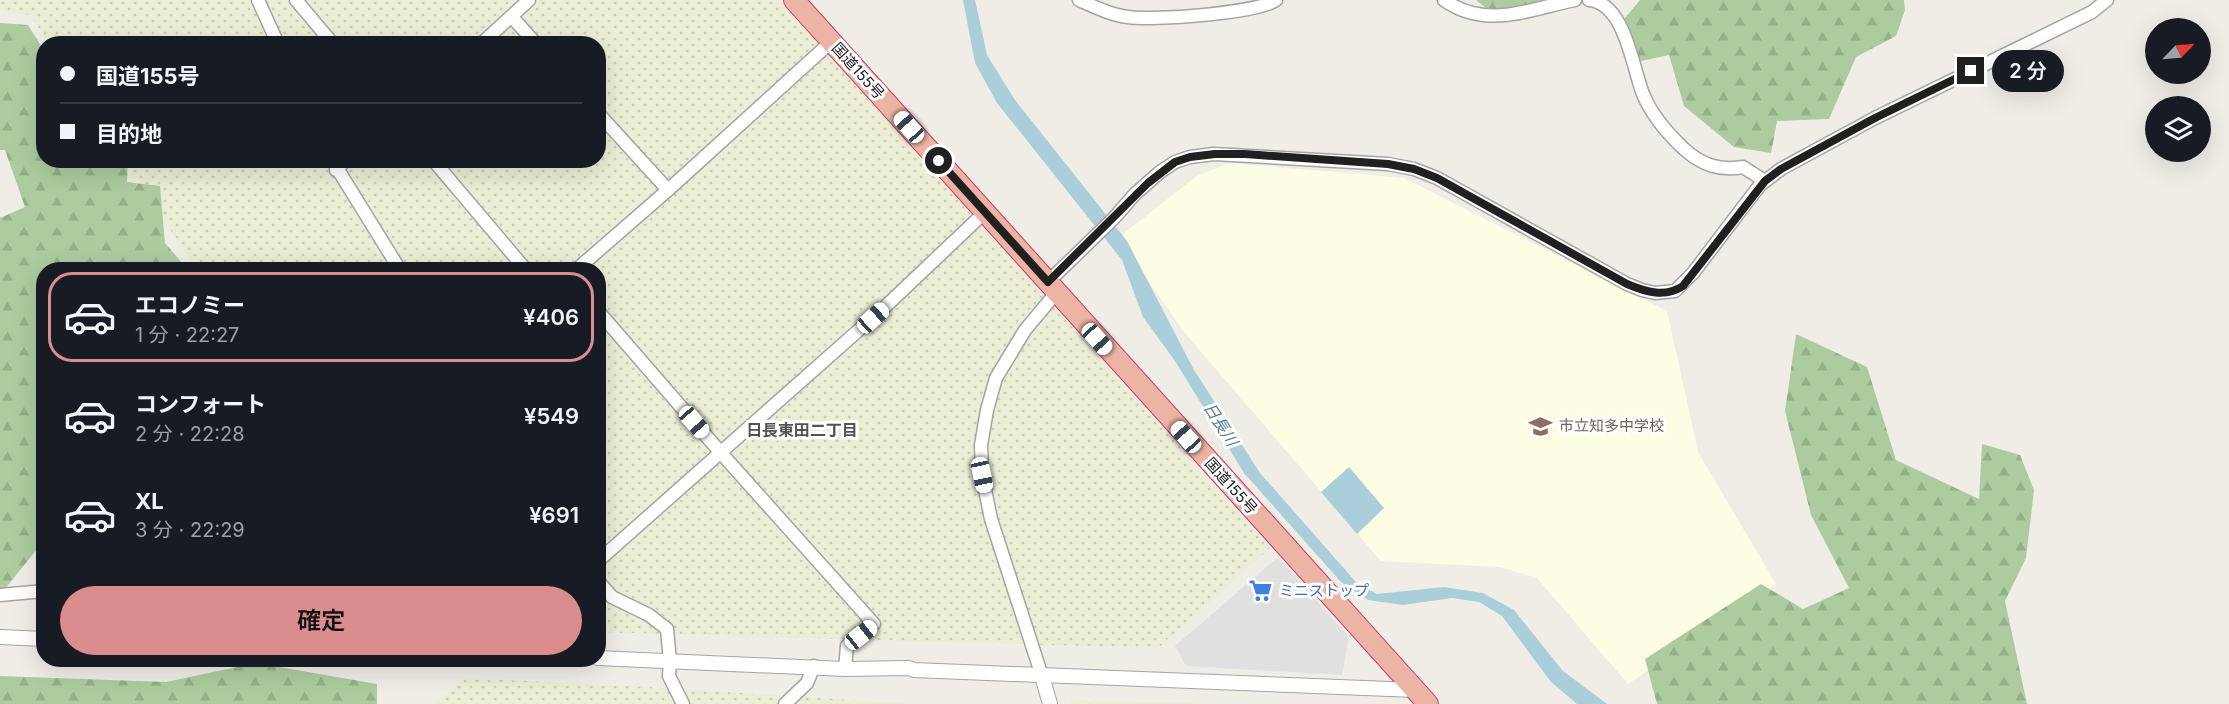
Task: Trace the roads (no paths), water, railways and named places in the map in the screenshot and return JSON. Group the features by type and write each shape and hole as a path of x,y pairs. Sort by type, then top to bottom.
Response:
{"highway":[{"name":"国道155号","path":"794,0 1421,697"}],"street":[{"path":"296,0 326,36"},
{"path":"490,36 530,0"},
{"path":"1079,0 1101,10 1126,17 1147,19 1247,9 1276,0"},
{"path":"1444,0 1458,10 1477,15 1500,16 1528,12 1575,0"},
{"path":"1588,0 1595,1 1614,14 1628,45 1644,95 1666,132 1700,162 1731,169 1743,167 1765,181"},
{"path":"261,1 275,36"},
{"path":"1050,704 991,519 982,475 981,445 987,410 996,378 1052,288 1094,237 1135,194 1160,172 1175,162 1190,157 1215,154 1388,164 1414,169 1437,178 1627,284 1642,291 1664,294 1683,286 1765,181 1781,169 1875,118 2092,12 2104,1"},
{"path":"512,17 529,36"},
{"path":"585,262 832,41"},
{"path":"606,122 668,190"},
{"path":"336,168 395,262"},
{"path":"440,168 519,262"},
{"path":"606,554 886,306 985,212"},
{"path":"606,320 874,624 847,646 845,669"},
{"path":"606,590 612,597 649,615 667,629 669,676 682,704"},
{"path":"0,595 36,592"},
{"path":"0,637 36,639"},
{"path":"606,658 845,669 909,668 1421,697"},
{"path":"785,704 807,683 814,666"}],"water":[{"name":"日長川","path":"963,0 975,0 987,55 1015,100 1127,241 1194,370 1260,473 1356,582 1377,594 1444,587 1483,593 1514,610 1563,671 1607,704 1577,704 1551,682 1502,616 1479,602 1452,598 1403,605 1368,600 1341,582 1244,473 1175,361 1143,317 1122,260 997,103 975,63"},
{"path":"1349,467 1384,508 1357,534 1321,492"}],"place":[{"name":"市立知多中学校","path":"1541,426"},
{"name":"ミニストップ","path":"1261,591"}],"district":[{"name":"日長東田二丁目","path":"802,430"}]}
